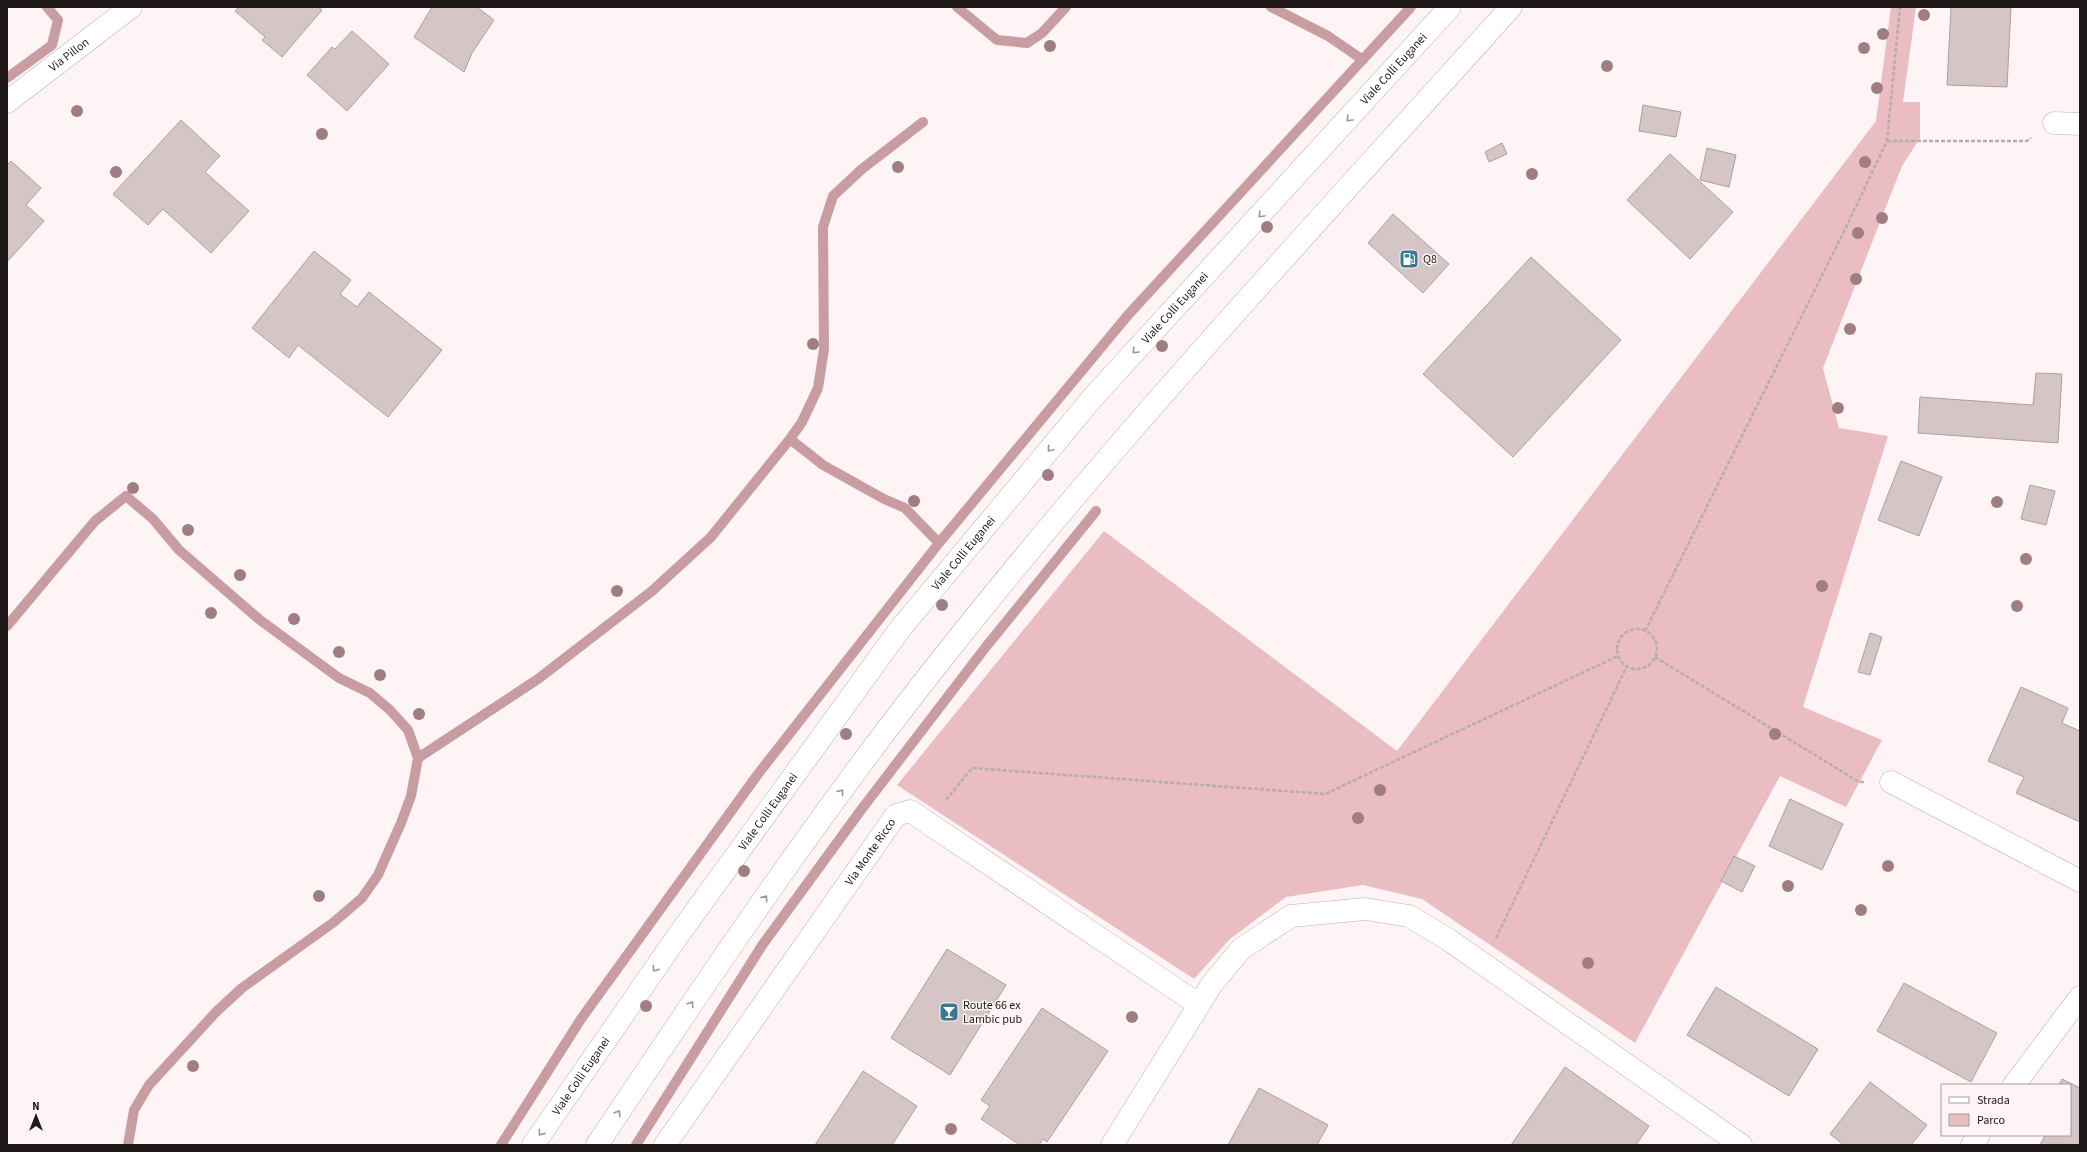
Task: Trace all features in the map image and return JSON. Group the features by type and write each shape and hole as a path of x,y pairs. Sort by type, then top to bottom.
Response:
{"main road":[{"name":"Via Pillon","path":"7,102 131,7"},
{"name":"Viale Colli Euganei","path":"533,1145 677,937 900,629 1095,395 1450,7"},
{"path":"597,1145 718,964 826,812 939,661 1133,426 1511,7"},
{"path":"2054,123 2080,124"},
{"path":"1891,782 2080,881"},
{"name":"Via Monte Ricco","path":"665,1145 896,815 910,811 1198,1004"},
{"path":"1112,1145 1198,1004 1241,949 1291,916 1364,909 1410,916 1484,965 1741,1145"},
{"path":"2015,1084 2080,997"},
{"path":"1972,1145 1978,1136"}],"path":[{"path":"1645,631 1845,231 1887,141 1900,7"},
{"path":"1887,141 2027,141 2054,123"},
{"path":"1632,630 1645,631 1652,636 1656,642 1657,650 1655,657 1651,664 1644,668 1633,669 1627,666 1618,656 1617,648 1623,635 1632,630"},
{"path":"928,823 972,768 1325,794 1618,656"},
{"path":"1655,657 1859,782 1891,782"},
{"path":"1484,965 1512,902 1627,666"}],"green space":[{"path":"1891,7 1916,7 1903,102 1920,102 1920,138 1902,166 1823,368 1839,428 1888,436 1803,707 1882,740 1846,807 1780,776 1635,1043 1422,899 1363,885 1286,897 1230,939 1194,979 897,785 1104,531 1397,751 1876,121"}],"building":[{"path":"239,7 318,7 322,10 282,57 262,40 265,37 235,11"},
{"path":"432,7 477,7 494,20 472,53 464,72 414,37"},
{"path":"1951,7 2011,7 2007,87 1947,85"},
{"path":"352,31 389,64 347,111 307,75 332,47 335,49"},
{"path":"1643,105 1681,112 1676,137 1639,131"},
{"path":"181,120 220,156 205,172 249,211 211,253 163,209 148,225 113,194"},
{"path":"1502,143 1507,154 1489,162 1485,152"},
{"path":"1707,148 1736,155 1729,187 1700,180"},
{"path":"1670,154 1733,212 1690,259 1627,200"},
{"path":"11,161 41,188 26,205 44,221 7,262 7,165"},
{"path":"1393,214 1449,264 1423,293 1368,243"},
{"path":"314,251 351,280 340,294 357,307 369,292 442,350 388,417 298,345 289,358 252,328"},
{"path":"1531,257 1621,340 1513,457 1423,374"},
{"path":"2036,373 2062,374 2058,443 1918,433 1920,397 2033,405"},
{"path":"1901,461 1942,477 1919,536 1878,520"},
{"path":"2030,485 2055,491 2046,525 2021,519"},
{"path":"1870,633 1882,637 1870,675 1858,672"},
{"path":"2021,687 2068,708 2062,723 2080,731 2080,822 2016,793 2024,777 1988,761"},
{"path":"1790,799 1843,824 1822,870 1769,846"},
{"path":"1734,856 1755,866 1742,892 1721,881"},
{"name":"Route 66 ex Lambic pub","path":"947,949 1006,985 950,1075 891,1038"},
{"path":"1904,983 1997,1033 1971,1082 1877,1031"},
{"path":"1716,987 1818,1049 1789,1096 1687,1035"},
{"path":"1042,1008 1108,1051 1047,1142 1043,1139 1039,1145 1020,1145 981,1119 990,1106 981,1100"},
{"path":"1565,1067 1649,1126 1636,1145 1511,1145"},
{"path":"863,1071 917,1106 892,1145 815,1145"},
{"path":"2062,1079 2080,1088 2080,1145 2040,1145 2044,1136 2071,1136 2071,1084 2060,1084"},
{"path":"1870,1082 1927,1125 1911,1145 1844,1145 1830,1134"},
{"path":"1259,1088 1328,1125 1317,1145 1228,1145"}],"waterway":[{"path":"7,78 52,45 58,20 47,7"},
{"path":"957,7 997,40 1027,43 1042,33 1066,7"},
{"path":"1271,7 1328,36 1363,60"},
{"path":"501,1145 581,1019 758,774 939,543 1128,315 1411,7"},
{"path":"418,758 538,679 652,591 711,537 790,439 802,422 818,388 824,349 823,227 833,196 862,169 923,122"},
{"path":"790,439 823,465 884,499 905,508 939,543"},
{"path":"7,626 95,521 126,496 153,519 179,550 260,620 339,678 370,693 390,710 408,730 418,758 411,796 401,823 378,875 362,898 334,922 242,988 216,1012 149,1085 134,1110 128,1145"},
{"path":"636,1145 763,944 861,810 985,648 1096,511"}],"place":[{"name":"Q8","path":"1409,259"},
{"name":"Route 66 ex Lambic pub","path":"949,1012"}]}
